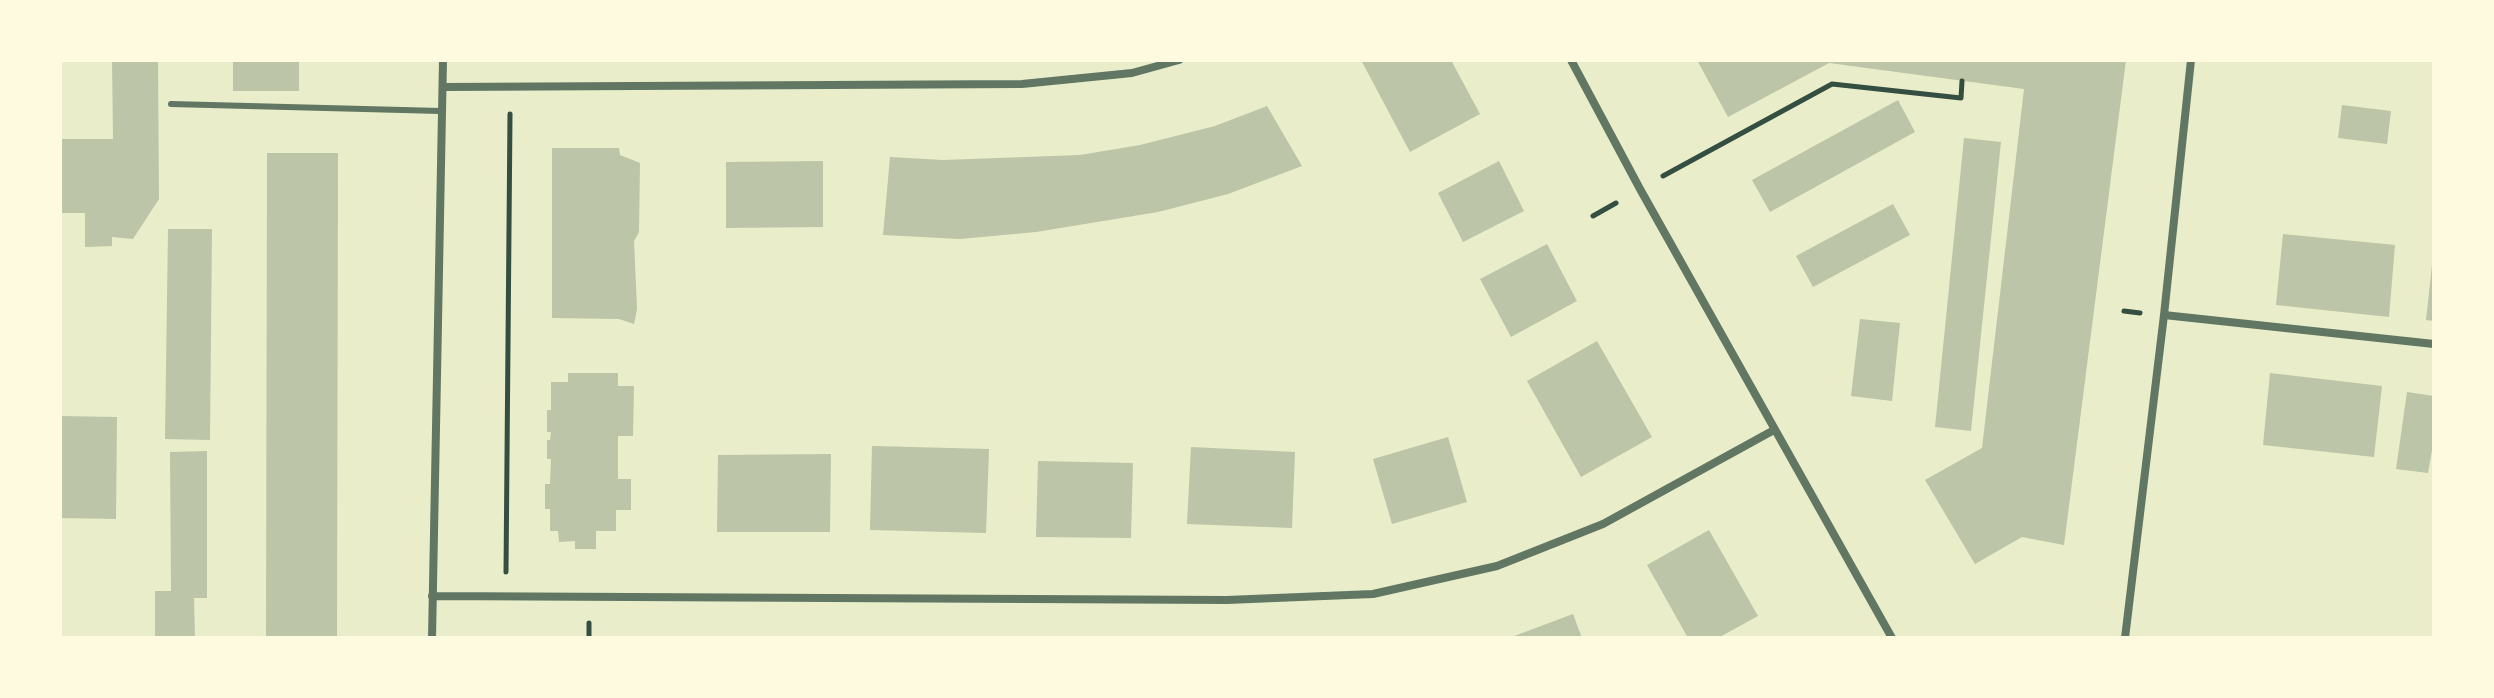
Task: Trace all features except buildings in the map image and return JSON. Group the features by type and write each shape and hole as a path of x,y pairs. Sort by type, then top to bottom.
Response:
{"street":[{"path":"432,638 443,60"},
{"path":"443,87 1022,84 1132,73 1179,60"},
{"path":"1571,60 1892,638"},
{"path":"2125,638 2191,60"},
{"path":"2164,315 2434,344"},
{"path":"432,596 1227,600 1373,594 1497,566 1603,524 1774,430"}],"lane":[{"path":"171,104 441,111"}],"path":[{"path":"1593,216 1832,84 1961,98 1962,81"},
{"path":"506,597 511,87"}]}
